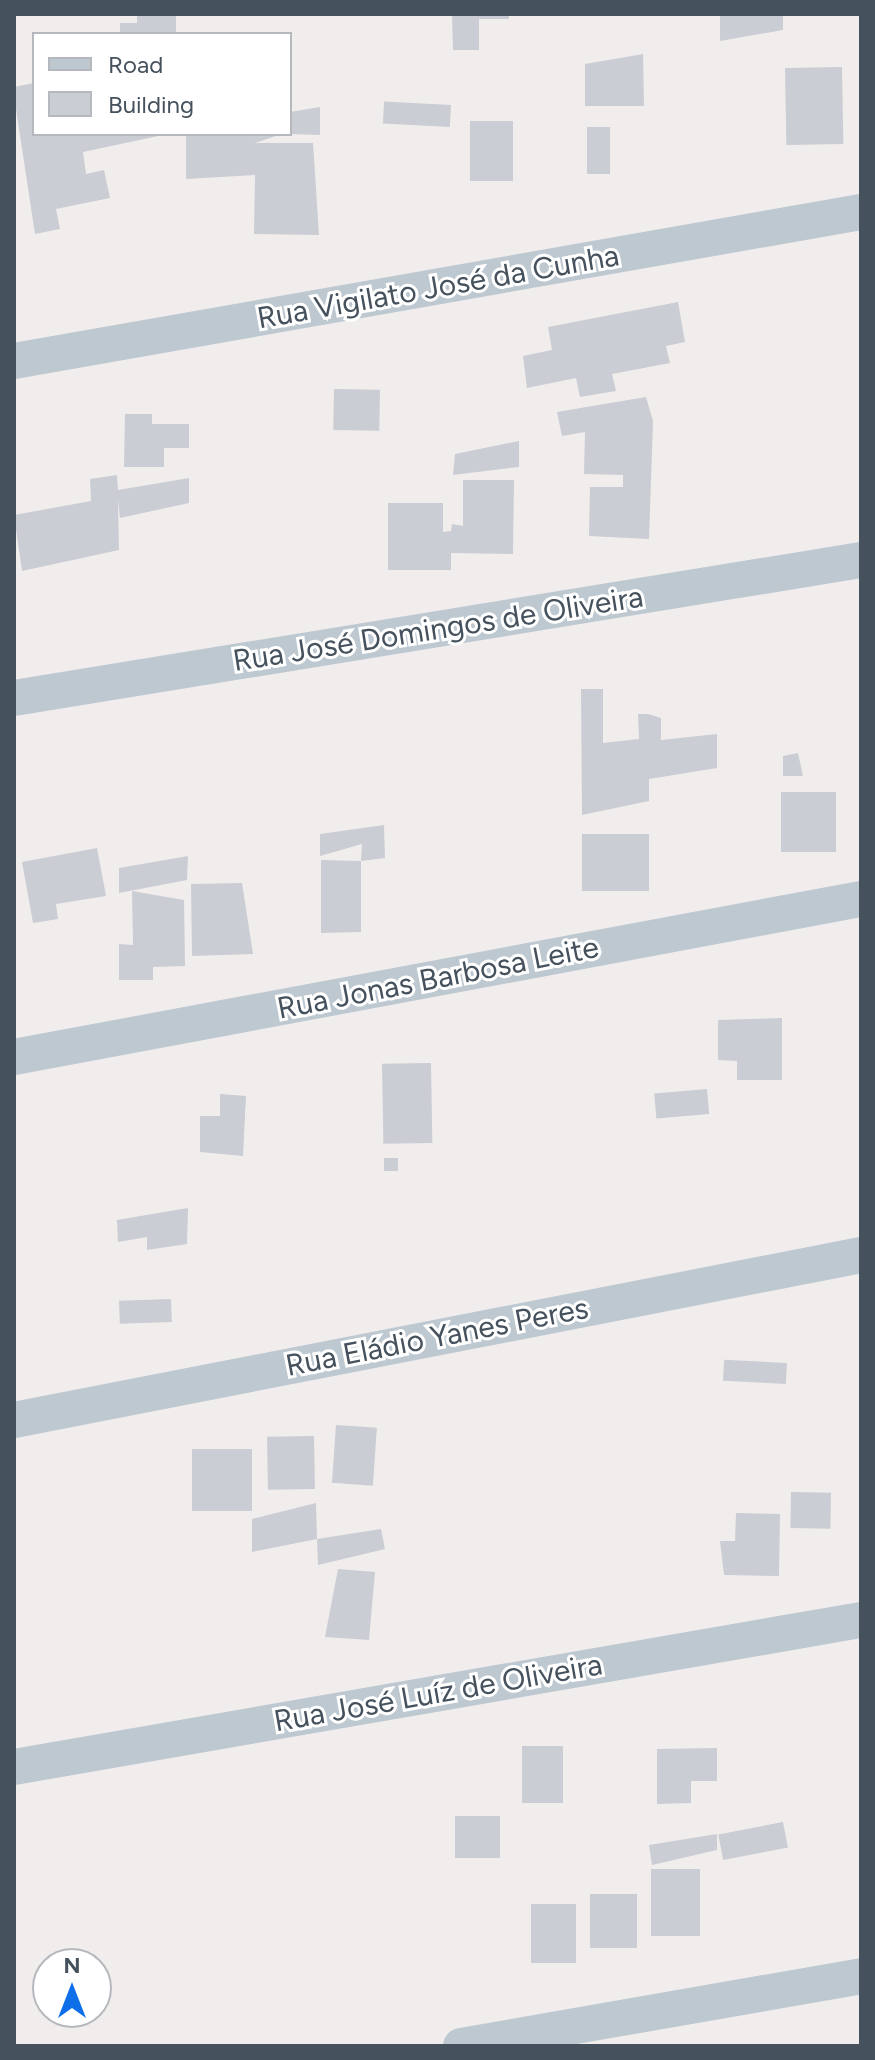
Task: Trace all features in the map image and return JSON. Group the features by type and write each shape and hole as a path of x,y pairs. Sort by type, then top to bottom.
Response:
{"street":[{"name":"Rua Vigilato José da Cunha","path":"14,361 861,212"},
{"name":"Rua José Domingos de Oliveira","path":"14,698 861,560"},
{"name":"Rua Jonas Barbosa Leite","path":"14,1057 861,899"},
{"name":"Rua Eládio Yanes Peres","path":"14,1420 861,1255"},
{"name":"Rua José Luíz de Oliveira","path":"14,1767 861,1620"},
{"path":"461,2046 861,1976"}],"building":[{"path":"137,14 176,14 176,32 120,32 120,23 137,23"},
{"path":"452,14 509,14 509,19 479,19 479,50 453,50"},
{"path":"720,14 783,14 783,30 720,41"},
{"path":"643,54 644,106 585,106 585,64"},
{"path":"842,67 843,144 786,145 785,68"},
{"path":"32,83 32,136 158,136 83,152 86,174 104,170 110,198 56,209 60,229 35,234 14,87"},
{"path":"384,101 451,105 450,127 383,123"},
{"path":"320,107 320,135 292,134 292,112"},
{"path":"470,121 513,121 513,181 470,181"},
{"path":"587,127 610,127 610,174 587,174"},
{"path":"186,136 276,136 255,143 313,143 319,235 254,234 255,175 186,179"},
{"path":"678,302 685,342 666,346 670,363 612,374 616,391 580,397 576,378 527,388 523,356 552,350 548,327"},
{"path":"334,389 380,390 379,431 333,430"},
{"path":"646,397 653,421 649,539 589,536 590,487 623,487 623,475 584,474 585,432 562,436 557,412"},
{"path":"125,414 152,414 152,424 189,424 189,448 164,448 164,467 124,467"},
{"path":"519,441 519,467 453,475 455,454"},
{"path":"117,475 118,490 189,478 189,503 120,518 118,499 119,550 22,571 14,515 91,501 90,479"},
{"path":"463,480 514,480 513,554 451,553 451,570 388,570 388,503 443,503 443,532 451,531 452,524 463,526"},
{"path":"581,689 603,689 603,743 639,739 638,714 648,714 661,718 661,740 717,734 717,768 649,779 649,801 582,815"},
{"path":"798,753 803,776 783,776 783,756"},
{"path":"781,792 836,792 836,852 781,852"},
{"path":"384,825 385,858 361,861 362,844 320,856 320,834"},
{"path":"582,834 649,834 649,891 582,891"},
{"path":"97,848 106,896 56,904 58,919 33,923 22,862"},
{"path":"188,856 187,880 119,893 119,868"},
{"path":"321,860 361,861 361,932 321,933"},
{"path":"242,883 253,954 192,956 191,884"},
{"path":"132,891 184,900 185,966 153,967 153,980 119,980 119,944 133,945"},
{"path":"782,1018 782,1080 737,1080 737,1061 718,1060 718,1020"},
{"path":"431,1063 432,1143 383,1144 382,1064"},
{"path":"707,1089 709,1114 656,1119 654,1094"},
{"path":"220,1094 246,1096 243,1156 200,1152 200,1116 220,1116"},
{"path":"384,1158 398,1158 398,1171 384,1171"},
{"path":"188,1208 187,1244 147,1250 147,1237 118,1242 117,1220"},
{"path":"171,1299 172,1322 120,1324 119,1301"},
{"path":"724,1360 787,1363 786,1384 723,1381"},
{"path":"336,1425 377,1428 373,1486 332,1483"},
{"path":"314,1436 315,1489 268,1490 267,1437"},
{"path":"192,1449 252,1449 252,1511 192,1511"},
{"path":"791,1492 831,1493 830,1529 790,1528"},
{"path":"316,1503 317,1539 252,1552 252,1519"},
{"path":"736,1513 780,1514 779,1576 724,1575 720,1541 735,1541"},
{"path":"381,1529 385,1549 318,1565 317,1539"},
{"path":"338,1569 375,1572 369,1640 325,1637"},
{"path":"522,1746 563,1746 563,1803 522,1803"},
{"path":"717,1748 717,1781 691,1781 691,1803 657,1804 657,1749"},
{"path":"455,1816 500,1816 500,1858 455,1858"},
{"path":"783,1822 788,1848 723,1860 718,1835"},
{"path":"717,1834 717,1850 652,1865 649,1845"},
{"path":"651,1869 700,1869 700,1936 651,1936"},
{"path":"590,1894 637,1894 637,1948 590,1948"},
{"path":"531,1904 576,1904 576,1963 531,1963"}]}
